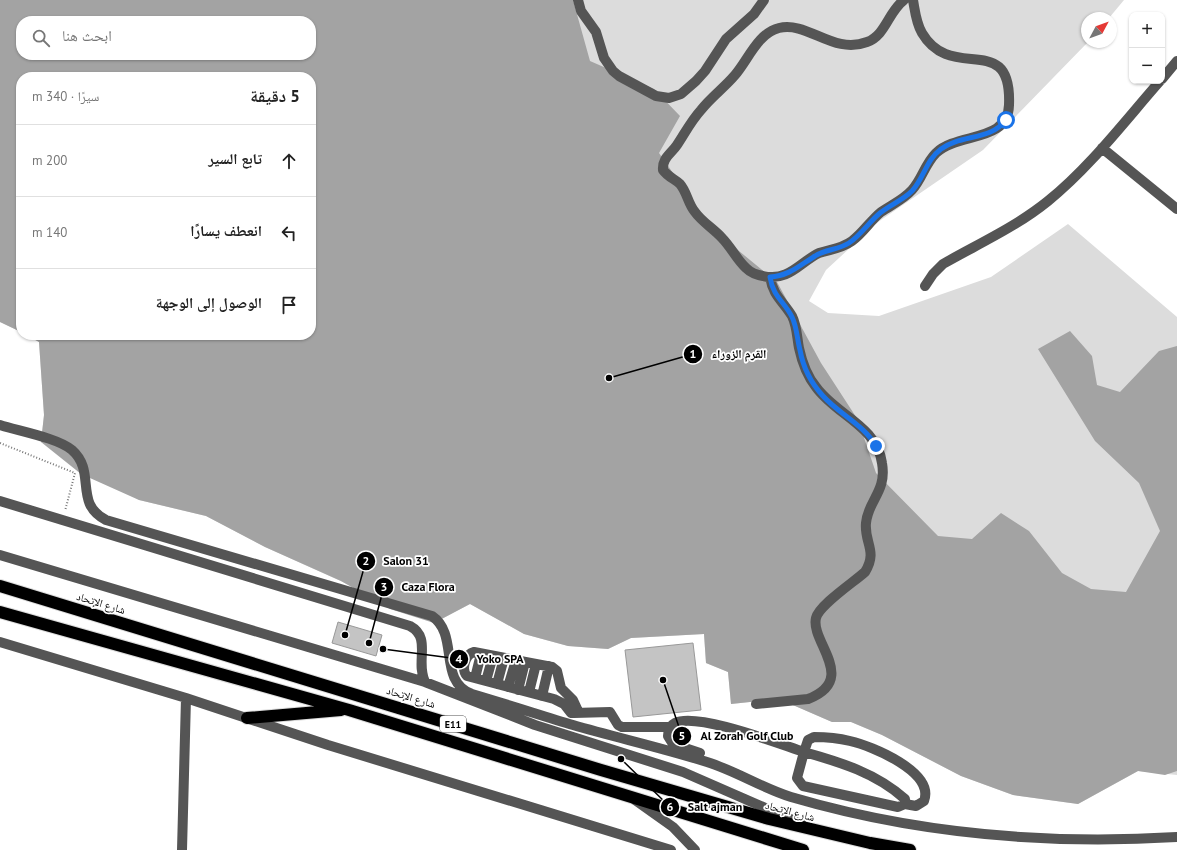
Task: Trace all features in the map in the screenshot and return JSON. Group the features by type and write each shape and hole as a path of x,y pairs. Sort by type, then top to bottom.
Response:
{"highway":[{"name":"شارع الإتحاد","path":"0,586 601,770 820,832 910,850"},
{"name":"E11","path":"0,612 349,710 803,850"},
{"path":"246,718 349,710"}],"street":[{"path":"578,0 581,10 596,32 604,58 612,71 656,96 669,98 681,94 696,81 705,71 726,39 754,14 764,0"},
{"path":"904,0 891,12 880,33 868,42 860,44 842,45 834,43 793,27 786,26 772,30 761,40 731,80 701,109 675,148 664,160 663,170 684,189 696,213 722,238 745,268 756,274 770,277 793,271 820,253 833,251 850,242 880,213 911,192 920,180 927,164 940,150 957,141 994,131 1006,120 1009,104 1007,80 1003,69 994,62 948,55 933,46 927,40 918,25 913,0"},
{"path":"1165,75 1177,61"},
{"path":"925,286 933,274 943,264 1008,228 1047,202 1076,176 1157,84"},
{"path":"1102,148 1177,209"},
{"path":"756,704 808,699 819,693 827,684 831,668 827,651 816,630 816,617 824,606 865,572 869,565 872,556 866,531 866,523 868,514 879,493 883,477 880,453 872,438 830,403 810,377 801,357 795,324 792,317 773,291 770,277"},
{"path":"0,425 58,442 71,449 80,459 85,470 88,503 96,513 106,520 432,616 440,623 445,632 451,673 461,688 472,694 717,765 773,791 789,796 824,806 918,826 969,834 1048,839 1130,840 1177,837"},
{"path":"0,501 410,626 417,630 421,636 421,670 425,682"},
{"path":"0,555 425,682 535,724 684,772 820,832"},
{"path":"0,642 186,698 671,850"},
{"path":"574,713 564,704 554,699 467,676 464,673 467,656 472,652 555,668 561,688 573,700 574,713 572,724 576,738"},
{"path":"409,678 421,655"},
{"path":"486,681 493,656"},
{"path":"497,684 504,658"},
{"path":"513,688 520,661"},
{"path":"529,692 536,664"},
{"path":"542,696 549,666"},
{"path":"554,699 558,674"},
{"path":"182,850 186,698"},
{"path":"547,716 552,718 574,713 610,712 618,724 626,728 670,727 676,723 682,722 711,724 836,761 864,772 893,789 904,798 905,804"},
{"path":"535,724 547,716"},
{"path":"670,727 668,736 673,744 721,759"},
{"path":"828,737 862,744 893,758 921,780 926,790 926,796 920,805 905,804 898,807 803,786 798,778 804,752 807,742 811,738 828,737"},
{"path":"628,795 673,827 696,850"}],"path":[{"path":"0,443 75,472 62,520"}],"shaded area":[{"path":"0,0 1124,0 1114,12 1081,12 1082,48 983,150 878,222 826,270 809,301 828,313 879,316 991,277 1068,224 1177,317 1177,775 1138,771 1078,804 1013,795 961,776 882,735 851,722 832,722 779,699 731,704 728,672 706,663 704,634 631,638 608,649 568,646 524,634 470,604 434,623 265,547 206,516 139,500 41,442 44,415 39,342 35,340 316,340 316,72 16,72 16,330 0,322"},
{"path":"0,0 573,0 590,61 654,89 680,116 659,153 712,229 777,282 821,363 858,420 876,473 938,536 972,539 1001,513 1029,531 1062,573 1091,589 1126,592 1160,531 1139,483 1095,441 1038,349 1070,331 1092,356 1097,385 1120,392 1159,351 1177,346 1177,771 1165,775 1138,771 1078,804 1013,795 961,776 882,735 851,722 832,722 779,699 731,704 728,672 706,663 704,634 631,638 608,649 568,646 524,634 470,604 434,623 390,609 341,581 265,547 206,516 139,500 81,474 41,442 44,415 39,342 35,340 316,340 316,72 16,72 16,330 0,322"}],"building":[{"path":"338,622 382,635 376,656 332,643"},
{"path":"693,643 701,710 633,717 625,650"}],"place":[{"name":"القرم الزوراء","path":"609,378"},
{"name":"Salon 31","path":"345,635"},
{"name":"Caza Flora","path":"369,643"},
{"name":"Yoko SPA","path":"383,649"},
{"name":"Al Zorah Golf Club","path":"663,680"},
{"name":"Salt ajman","path":"621,759"}],"route":[{"path":"876,446 867,432 838,410 815,387 801,357 795,324 792,317 781,304 773,291 770,277 785,275 802,266 814,256 826,251 833,251 850,242 857,237 880,213 911,192 920,180 927,164 940,150 948,144 994,131 1006,120"}]}
